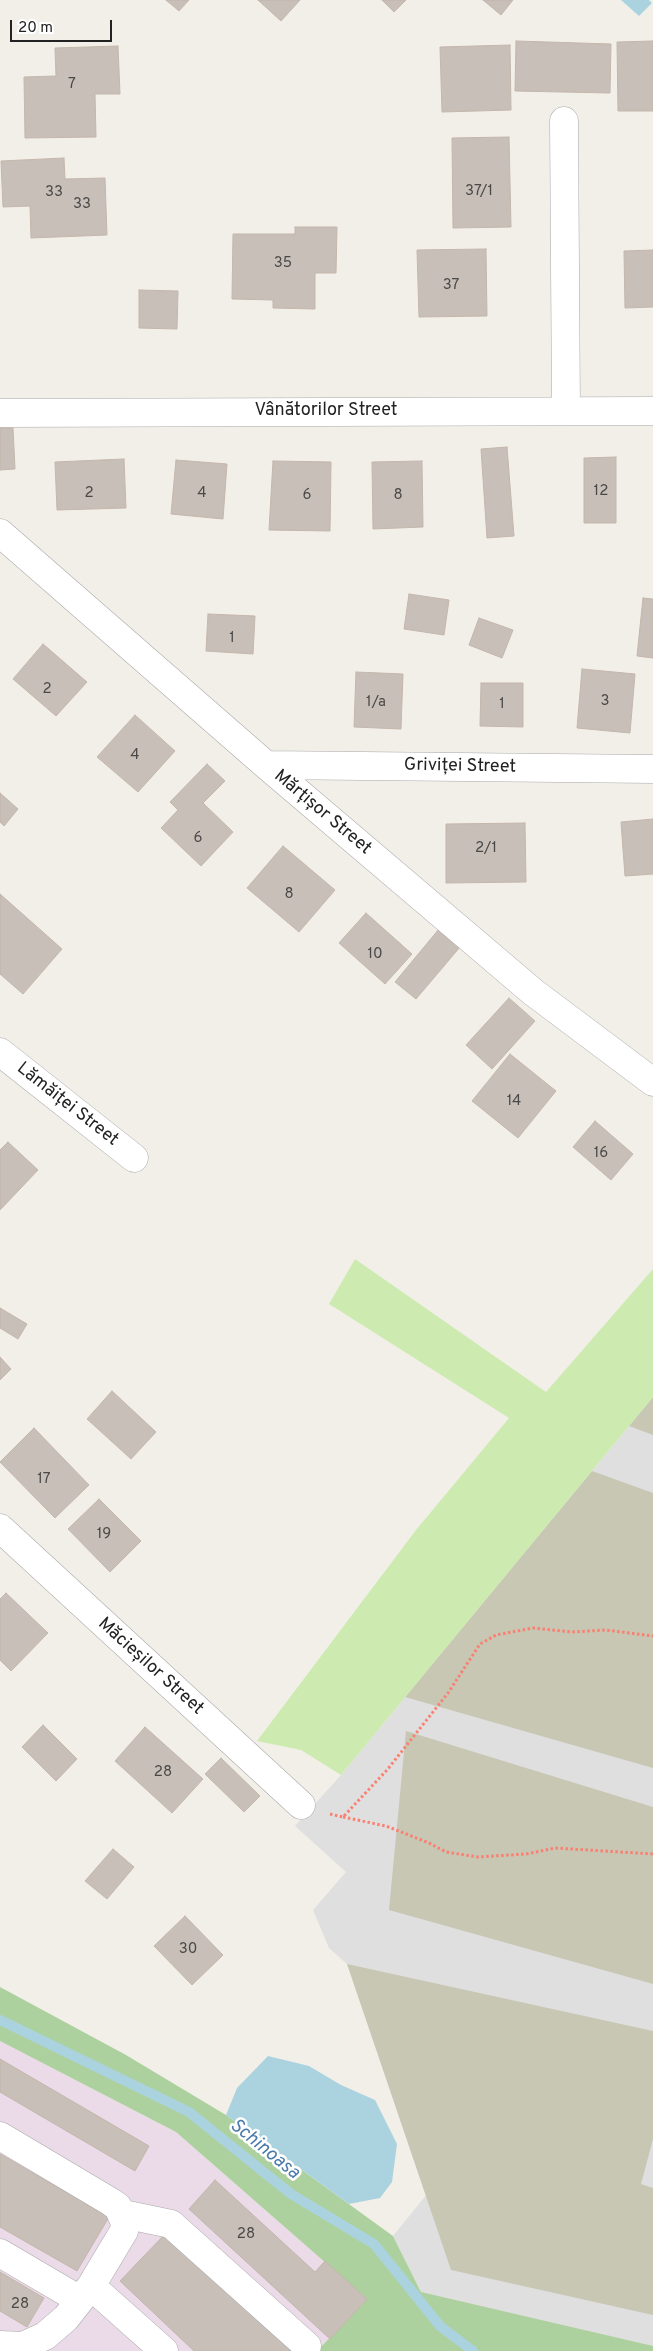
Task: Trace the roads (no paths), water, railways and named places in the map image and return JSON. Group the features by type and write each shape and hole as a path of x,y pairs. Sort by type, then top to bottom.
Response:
{"street":[{"path":"564,121 566,411"},
{"name":"Vânătorilor Street","path":"0,413 653,411"},
{"name":"Mărțișor Street","path":"0,533 266,765 532,992 653,1082"},
{"name":"Griviței Street","path":"266,765 653,769"},
{"name":"Lămăiței Street","path":"0,1052 134,1158"},
{"name":"Măcieșilor Street","path":"0,1528 301,1805"},
{"path":"0,2136 111,2202 123,2214 171,2224 308,2346"},
{"path":"16,2347 45,2336 66,2318 86,2293 124,2231 123,2214"},
{"path":"0,2253 86,2293 164,2351"}],"water":[{"path":"621,0 649,0 652,3 639,16"},
{"path":"268,2056 309,2066 341,2085 375,2100 397,2144 392,2182 380,2198 349,2204 226,2115 237,2088"}],"waterway":[{"name":"Schinoasa","path":"0,2020 189,2112 291,2194 374,2244 440,2326 473,2351"}]}
